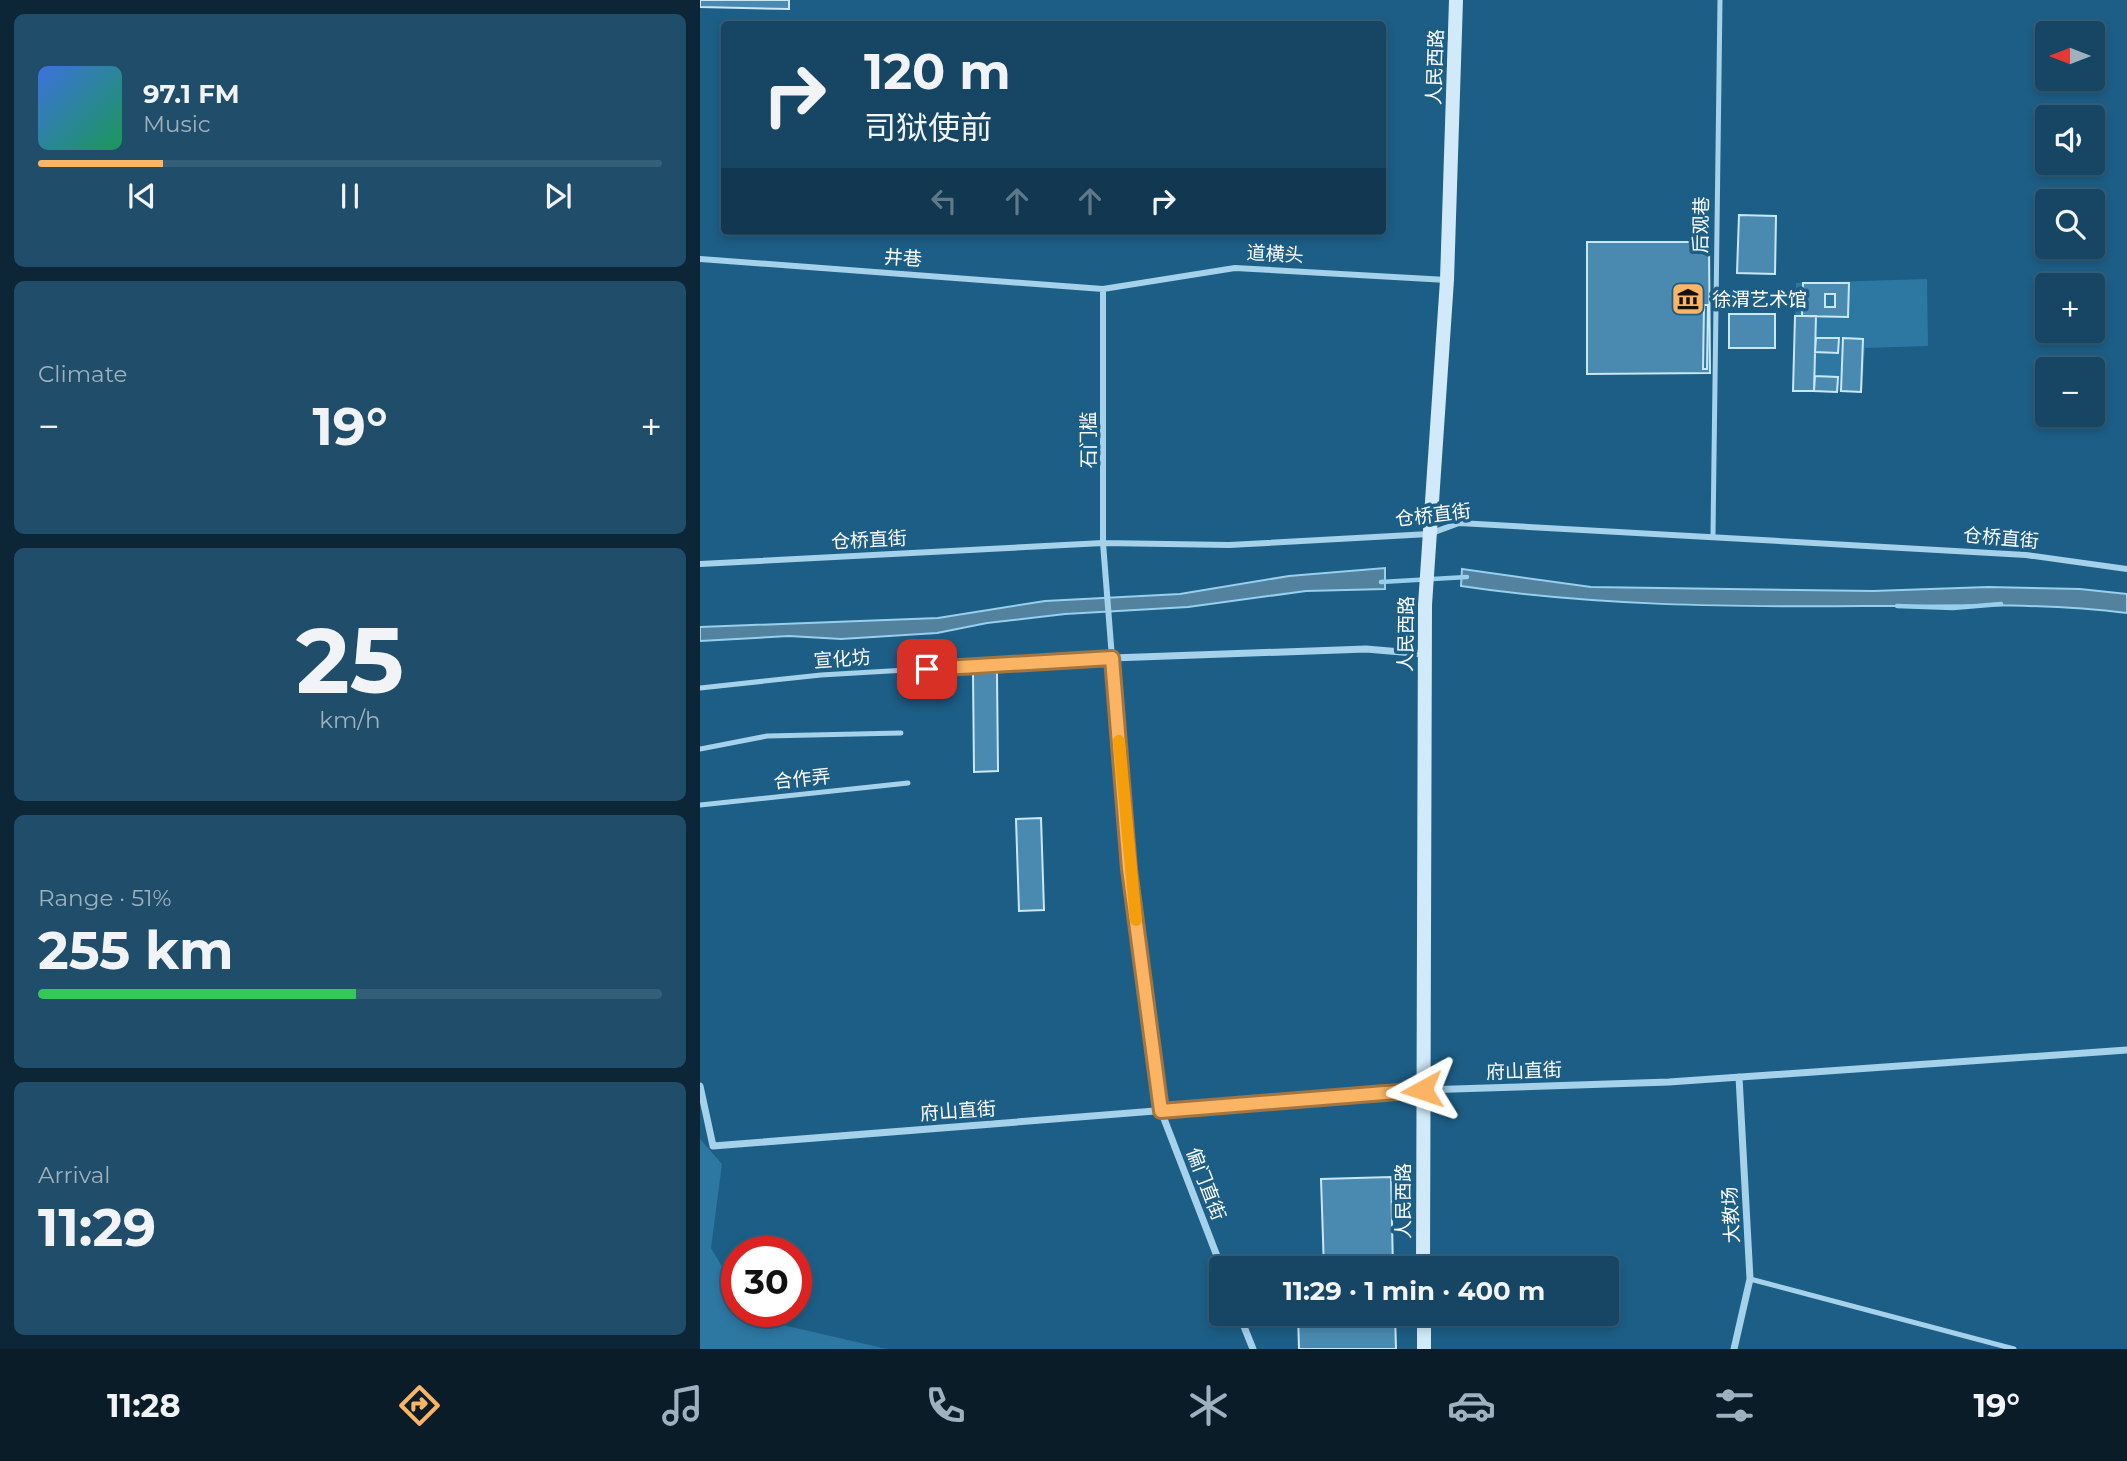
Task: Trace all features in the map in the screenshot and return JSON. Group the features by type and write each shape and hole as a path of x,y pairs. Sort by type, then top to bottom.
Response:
{"main road":[{"name":"人民西路","path":"1423,1256 1425,605 1447,280 1456,0"},
{"path":"1424,1326 1424,1349"}],"street":[{"name":"井巷","path":"700,259 1103,289"},
{"name":"道横头","path":"1103,289 1235,268 1447,280"},
{"name":"石门槛","path":"1103,289 1103,543 1112,658"},
{"name":"仓桥直街","path":"700,564 1103,543 1229,545 1429,534 1459,523 1713,535 2026,555 2127,569"},
{"path":"1112,658 1366,649 1425,654"},
{"name":"偏门直街","path":"1112,658 1129,869 1161,1111 1217,1256"},
{"name":"府山直街","path":"700,1086 713,1146 1422,1090 1739,1077 2127,1050"},
{"name":"大教场","path":"1734,1349 1750,1279 1739,1077"},
{"path":"1244,1326 1253,1349"}],"lane":[{"name":"后观巷","path":"1713,535 1720,0"},
{"name":"宣化坊","path":"700,688 821,675 1112,658"},
{"path":"700,749 767,736 901,733"},
{"name":"合作弄","path":"700,805 908,783"},
{"path":"1750,1279 2014,1349"}],"shaded area":[{"path":"1927,279 1928,346 1865,348 1862,392 1793,391 1796,283"},
{"path":"1704,305 1708,305 1707,369 1703,369"},
{"path":"1385,568 1385,589 1306,591 1188,607 1065,614 987,623 937,633 841,639 789,636 700,641 700,627 938,618 1045,601 1180,594 1289,576"},
{"path":"1462,569 1591,587 1873,591 1988,587 2080,589 2127,594 2127,613 2028,606 1762,606 1561,598 1461,586"},
{"path":"700,1139 722,1164 711,1248 721,1265 721,1327 791,1327 887,1349 700,1349"}],"building":[{"path":"700,0 789,0 789,9 700,7"},
{"path":"1739,215 1776,216 1775,274 1737,273"},
{"path":"1587,242 1709,242 1710,373 1587,374","holes":["1704,305 1708,305 1707,369 1703,369"]},
{"path":"1803,283 1849,283 1848,317 1802,316","holes":["1825,294 1835,294 1835,307 1825,307"]},
{"path":"1729,314 1775,314 1775,348 1729,348"},
{"path":"1795,316 1816,316 1814,391 1793,391"},
{"path":"1816,338 1839,338 1838,353 1815,352"},
{"path":"1843,338 1863,339 1861,392 1841,391"},
{"path":"1815,376 1838,377 1837,392 1814,391"},
{"path":"973,673 997,673 998,771 974,772"},
{"path":"1041,818 1044,910 1019,911 1016,819"},
{"path":"1391,1177 1393,1256 1324,1256 1321,1179"},
{"path":"1298,1326 1395,1326 1396,1349 1299,1349"}],"waterway":[{"path":"1381,582 1467,577"},
{"path":"1897,606 1953,608 2001,604"}],"slow traffic":[{"path":"1119,741 1129,869 1136,920"}],"place":[{"name":"徐渭艺术馆","path":"1688,299"}],"route":[{"path":"927,669 1112,658 1129,869 1161,1111 1422,1090"}]}
